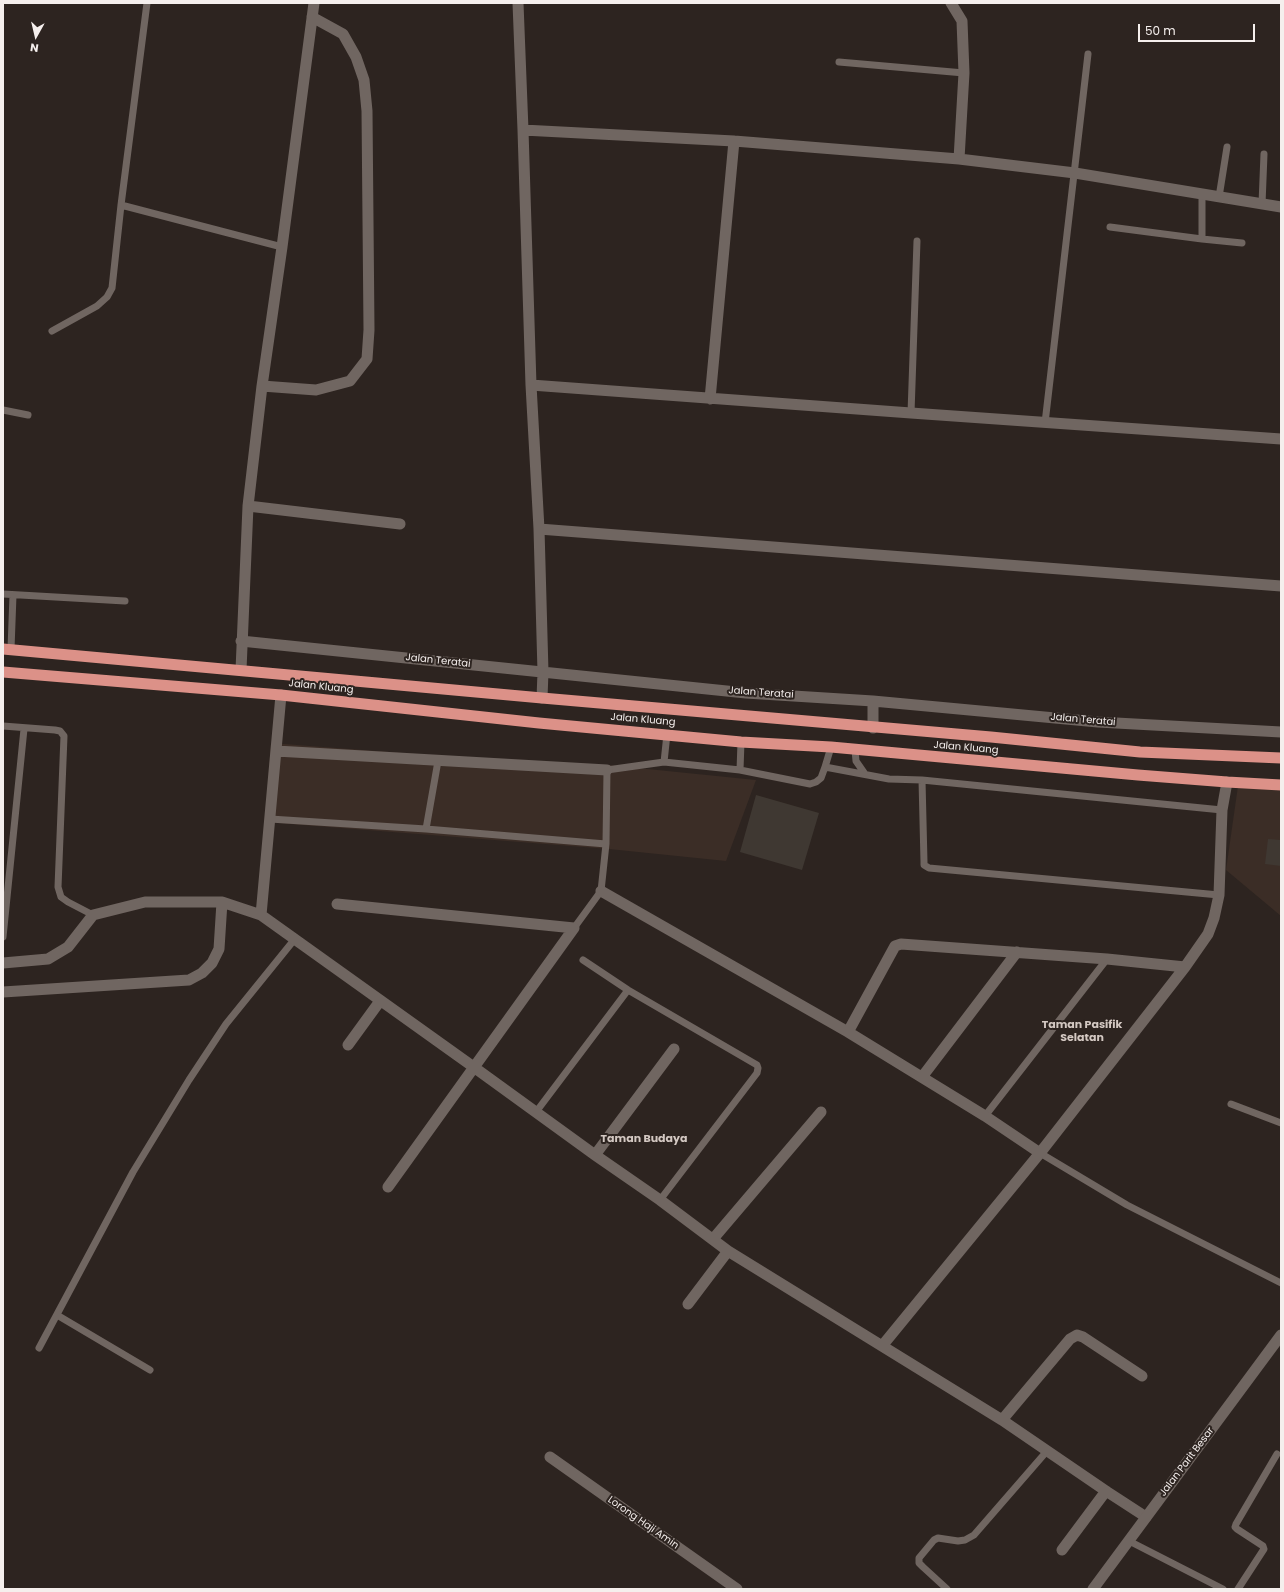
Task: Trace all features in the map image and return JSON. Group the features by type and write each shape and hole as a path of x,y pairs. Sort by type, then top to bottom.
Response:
{"highway":[{"name":"Jalan Kluang","path":"7,649 1140,752 1281,758"},
{"name":"Jalan Kluang","path":"3,672 281,695 539,723 741,742 830,747 1227,782 1281,785"}],"street":[{"path":"241,670 248,506 262,386 282,248 314,3"},
{"path":"518,3 531,385 539,529 543,672 542,698"},
{"path":"951,3 962,21 964,73 959,158"},
{"path":"262,386 316,390 350,381 367,359 369,330 368,197 364,80 356,56 343,34 312,17"},
{"path":"523,130 734,141 959,158 1074,173 1281,207"},
{"path":"710,399 734,141"},
{"path":"531,385 710,399 1281,438"},
{"path":"248,506 400,524"},
{"path":"539,529 1281,586"},
{"name":"Jalan Teratai","path":"241,642 873,706 1098,722 1281,732"},
{"path":"261,915 281,695"},
{"path":"873,706 873,728"},
{"path":"276,751 607,770"},
{"path":"882,1346 1040,1153 1186,967 1208,934 1220,895 1222,810 1227,782"},
{"path":"601,891 848,1032 985,1116 1040,1153"},
{"path":"3,962 48,959 68,948 93,916 145,902 222,902 261,915 660,1200 728,1251 1002,1420 1146,1517"},
{"path":"3,992 189,980 202,973 212,963 219,949 222,902"},
{"path":"337,904 574,928 388,1188"},
{"path":"848,1032 895,946 901,944 1107,959 1186,967"},
{"path":"922,1077 1017,952"},
{"path":"348,1045 380,1001"},
{"path":"595,1155 674,1049"},
{"path":"713,1239 821,1112"},
{"path":"688,1304 728,1251"},
{"path":"1002,1420 1070,1339 1077,1335 1083,1337 1142,1376"},
{"name":"Jalan Parit Besar","path":"1093,1589 1134,1543 1146,1517 1281,1335"},
{"name":"Lorong Haji Amin","path":"550,1457 737,1589"},
{"path":"1062,1550 1106,1491"}],"lane":[{"path":"52,330 97,306 107,297 112,288 147,3"},
{"path":"1045,422 1088,54"},
{"path":"839,62 964,73"},
{"path":"1219,197 1227,147"},
{"path":"1262,204 1264,154"},
{"path":"1202,195 1202,239"},
{"path":"121,205 282,248"},
{"path":"1110,227 1242,243"},
{"path":"911,413 917,241"},
{"path":"3,410 28,415"},
{"path":"3,594 125,601"},
{"path":"7,649 13,595"},
{"path":"3,726 24,729 55,730 64,736 58,887 62,897 68,902 93,916"},
{"path":"3,937 24,729"},
{"path":"664,762 667,734"},
{"path":"740,770 741,742"},
{"path":"574,928 601,891 606,844 607,770 664,762 740,770 810,784 821,778 830,747"},
{"path":"854,750 856,761 865,774"},
{"path":"426,829 438,761"},
{"path":"825,767 889,779 922,780 1222,810"},
{"path":"922,780 924,865 929,868 1220,895"},
{"path":"270,819 426,829 606,844"},
{"path":"39,1348 133,1172 189,1080 226,1024 294,940"},
{"path":"985,1116 1107,959"},
{"path":"583,960 628,990 757,1065 758,1068 757,1073 660,1200"},
{"path":"536,1112 628,990"},
{"path":"1231,1104 1281,1123"},
{"path":"1040,1153 1127,1205 1281,1283"},
{"path":"57,1315 150,1370"},
{"path":"947,1589 919,1563 919,1558 934,1540 938,1538 958,1541 965,1540 974,1535 1047,1451"},
{"path":"1238,1589 1264,1549 1263,1546 1235,1527 1277,1454"},
{"path":"1134,1543 1223,1589"}],"shaded area":[{"path":"271,743 455,757 608,765 756,780 726,861 609,849 265,822"},
{"path":"1238,786 1281,789 1281,916 1226,870"}],"building":[{"path":"756,795 819,813 802,870 740,852"},
{"path":"1268,839 1281,840 1281,866 1265,864"}],"district":[{"name":"Taman Pasifik Selatan","path":"1082,1031"},
{"name":"Taman Budaya","path":"644,1139"}]}
